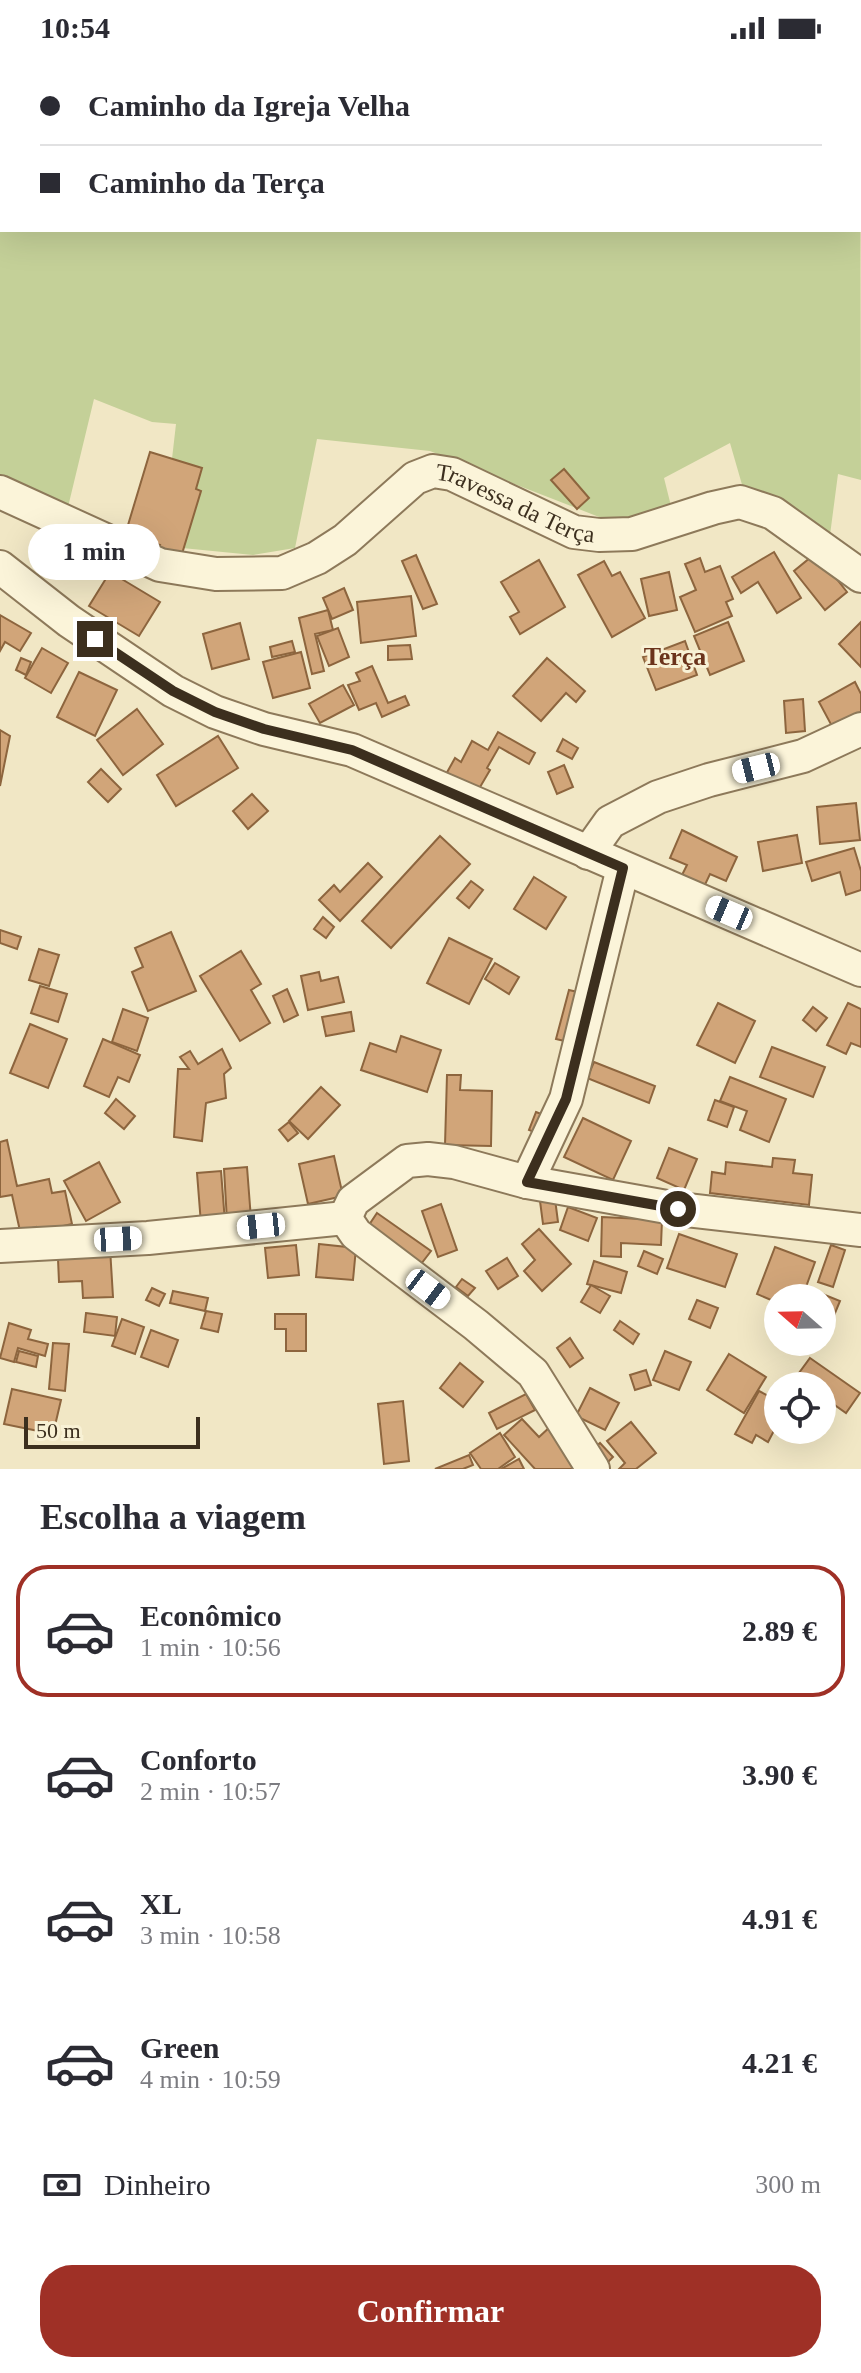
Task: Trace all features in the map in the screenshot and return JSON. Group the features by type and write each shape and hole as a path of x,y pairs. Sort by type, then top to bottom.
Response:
{"street":[{"name":"Travessa da Terça","path":"0,492 160,565 216,574 282,573 317,558 345,540 415,478 433,471 452,474 574,532 599,535 632,534 740,502 773,513 861,576"},
{"path":"0,567 69,621 173,691 215,712 264,729 352,750 861,970"},
{"path":"588,853 610,822 658,797 709,780 803,756 861,729"},
{"path":"527,1182 566,1099 623,868"},
{"path":"345,1218 353,1201 407,1161 428,1159 454,1162 527,1182 678,1209 861,1230"},
{"path":"0,1246 148,1238 345,1218"},
{"path":"345,1218 356,1234 476,1325 533,1373 593,1469"}],"green space":[{"path":"0,232 860,232 861,480 838,474 830,535 745,495 730,443 664,478 673,514 612,522 430,451 317,439 295,548 253,555 162,546 176,424 152,422 94,399 68,507 0,475"}],"building":[{"path":"150,452 202,468 196,489 201,491 178,567 155,560 160,545 125,535"},
{"path":"564,469 589,498 577,509 551,480"},
{"path":"774,552 801,598 777,613 758,582 741,593 732,577"},
{"path":"816,553 847,592 825,610 794,571"},
{"path":"416,555 437,604 423,609 402,561"},
{"path":"700,558 705,572 720,566 733,599 726,602 732,616 695,632 680,597 696,590 685,564"},
{"path":"539,560 565,607 520,634 510,617 519,612 501,582"},
{"path":"604,561 612,576 620,572 645,618 612,637 578,575"},
{"path":"110,572 160,602 139,636 89,606"},
{"path":"669,572 677,610 649,616 641,579"},
{"path":"344,588 353,610 332,619 323,598"},
{"path":"411,596 416,636 361,643 357,602"},
{"path":"328,610 333,630 315,634 324,671 312,674 299,618"},
{"path":"0,615 31,633 20,651 5,642 0,651"},
{"path":"728,622 744,661 710,675 694,636"},
{"path":"861,622 861,667 839,644"},
{"path":"240,623 249,659 212,669 203,634"},
{"path":"338,628 349,657 329,666 317,636"},
{"path":"292,641 295,652 272,657 270,647"},
{"path":"685,641 697,675 656,690 643,657"},
{"path":"410,645 412,659 388,660 388,646"},
{"path":"42,648 68,663 51,693 25,678"},
{"path":"301,652 310,688 273,698 263,662"},
{"path":"21,658 31,662 26,675 16,670"},
{"path":"547,658 585,691 576,702 566,693 541,721 513,696"},
{"path":"372,666 388,703 405,696 409,705 382,717 376,703 359,710 348,685 360,681 356,673"},
{"path":"79,672 117,690 95,736 57,717"},
{"path":"855,682 861,694 861,715 834,730 819,702"},
{"path":"343,685 354,705 320,723 309,704"},
{"path":"803,699 805,731 786,733 784,701"},
{"path":"137,709 163,744 123,775 97,740"},
{"path":"0,730 10,736 0,786"},
{"path":"498,732 535,753 529,764 499,747 476,794 445,776 455,758 461,762 472,741 488,750"},
{"path":"218,736 238,768 176,806 157,775"},
{"path":"563,739 578,748 572,759 557,751"},
{"path":"564,765 573,787 557,794 548,772"},
{"path":"101,769 121,789 108,802 88,782"},
{"path":"252,794 268,811 248,829 233,811"},
{"path":"856,803 860,840 820,844 817,807"},
{"path":"682,830 737,857 726,881 710,874 702,891 679,881 687,865 670,858"},
{"path":"797,835 802,863 763,871 758,842"},
{"path":"440,836 470,864 391,948 362,921"},
{"path":"854,848 861,871 861,890 846,895 840,872 812,881 806,862"},
{"path":"368,863 382,877 340,921 319,900 334,885 340,892"},
{"path":"534,877 566,897 546,929 514,909"},
{"path":"471,881 483,890 469,908 457,898"},
{"path":"323,917 334,927 326,938 314,929"},
{"path":"0,930 21,937 17,949 0,943"},
{"path":"171,932 196,991 148,1011 132,972 143,967 135,948"},
{"path":"449,938 492,959 469,1004 427,983"},
{"path":"39,949 59,955 49,986 29,980"},
{"path":"241,951 261,984 251,990 270,1023 240,1041 200,976"},
{"path":"495,963 519,977 509,994 485,979"},
{"path":"319,972 321,981 338,977 344,1002 308,1010 301,976"},
{"path":"40,986 67,994 58,1022 31,1013"},
{"path":"287,989 298,1015 284,1022 273,996"},
{"path":"569,990 586,994 573,1043 556,1039"},
{"path":"718,1003 755,1021 735,1063 697,1045"},
{"path":"848,1003 861,1009 861,1047 851,1043 846,1054 827,1045"},
{"path":"813,1007 827,1018 816,1031 803,1020"},
{"path":"123,1009 148,1018 137,1051 112,1042"},
{"path":"351,1012 354,1031 326,1036 322,1017"},
{"path":"30,1024 67,1039 48,1088 10,1073"},
{"path":"401,1036 441,1050 427,1092 361,1070 370,1043 396,1052"},
{"path":"103,1039 140,1055 129,1082 118,1077 109,1097 84,1086"},
{"path":"772,1047 825,1067 813,1097 760,1077"},
{"path":"222,1049 231,1068 224,1074 226,1098 206,1103 202,1141 174,1137 178,1069 189,1069 180,1057 190,1051 198,1064"},
{"path":"594,1062 655,1086 649,1103 587,1078"},
{"path":"447,1075 461,1075 460,1090 492,1091 491,1146 445,1145"},
{"path":"730,1077 786,1099 769,1142 740,1130 747,1111 720,1101"},
{"path":"321,1087 340,1105 308,1139 289,1121"},
{"path":"116,1099 135,1116 124,1129 105,1113"},
{"path":"715,1100 734,1107 727,1127 708,1120"},
{"path":"536,1112 554,1119 547,1137 529,1130"},
{"path":"583,1118 631,1141 613,1180 564,1157"},
{"path":"289,1122 298,1133 288,1141 279,1130"},
{"path":"7,1140 17,1186 49,1179 52,1193 65,1191 72,1224 37,1232 36,1227 20,1231 12,1195 0,1197 0,1142"},
{"path":"669,1148 697,1159 684,1190 657,1178"},
{"path":"334,1156 343,1196 308,1204 299,1164"},
{"path":"773,1158 795,1160 793,1173 812,1175 809,1205 710,1193 712,1172 725,1174 726,1162 772,1167"},
{"path":"99,1162 120,1202 86,1221 64,1181"},
{"path":"247,1167 251,1219 227,1221 224,1169"},
{"path":"221,1171 225,1222 201,1224 197,1173"},
{"path":"555,1199 558,1222 543,1224 540,1201"},
{"path":"441,1204 457,1250 438,1257 422,1211"},
{"path":"568,1207 597,1218 588,1241 560,1230"},
{"path":"377,1213 431,1251 418,1268 365,1231"},
{"path":"602,1217 662,1220 661,1245 621,1243 621,1257 601,1256"},
{"path":"539,1229 571,1264 542,1291 524,1271 535,1260 522,1244"},
{"path":"679,1234 737,1254 725,1287 667,1268"},
{"path":"319,1244 356,1248 353,1280 316,1277"},
{"path":"296,1245 299,1275 268,1278 265,1248"},
{"path":"831,1245 845,1250 834,1284 818,1282"},
{"path":"775,1247 815,1262 807,1284 764,1284 764,1297 757,1294"},
{"path":"110,1248 113,1297 83,1298 82,1281 59,1282 58,1259"},
{"path":"644,1251 663,1259 657,1274 638,1266"},
{"path":"507,1258 518,1276 498,1289 486,1271"},
{"path":"594,1261 627,1272 621,1293 587,1284"},
{"path":"462,1279 475,1288 468,1296 456,1287"},
{"path":"591,1285 610,1296 600,1313 581,1302"},
{"path":"152,1288 165,1294 159,1306 146,1300"},
{"path":"173,1291 208,1298 205,1311 170,1303"},
{"path":"697,1300 718,1308 710,1328 689,1319"},
{"path":"206,1311 222,1314 218,1332 201,1328"},
{"path":"86,1313 117,1317 115,1336 84,1332"},
{"path":"275,1314 306,1314 306,1351 286,1351 286,1329 275,1329"},
{"path":"122,1319 144,1327 135,1354 112,1346"},
{"path":"620,1321 639,1334 633,1344 614,1330"},
{"path":"9,1323 31,1330 28,1339 48,1344 45,1356 18,1348 14,1362 0,1358"},
{"path":"151,1330 178,1340 168,1367 141,1357"},
{"path":"570,1338 583,1358 570,1367 557,1348"},
{"path":"53,1343 69,1344 65,1391 49,1389"},
{"path":"19,1351 38,1356 36,1367 16,1362"},
{"path":"665,1351 691,1362 679,1390 653,1380"},
{"path":"729,1354 764,1376 744,1413 707,1390"},
{"path":"810,1358 830,1372 800,1372"},
{"path":"460,1363 483,1382 463,1407 440,1388"},
{"path":"646,1370 651,1385 635,1390 630,1375"},
{"path":"836,1376 860,1393 846,1413 836,1406"},
{"path":"590,1388 619,1403 605,1430 576,1416"},
{"path":"12,1389 61,1400 53,1434 4,1424"},
{"path":"759,1391 764,1394 764,1440 756,1435 752,1443 735,1434"},
{"path":"526,1394 535,1410 497,1429 489,1413"},
{"path":"403,1401 409,1461 384,1464 378,1404"},
{"path":"522,1419 539,1437 551,1426 581,1459 571,1469 535,1469 504,1435"},
{"path":"631,1422 656,1453 636,1469 619,1469 625,1463 607,1441"},
{"path":"500,1433 515,1457 498,1469 481,1469 470,1453"},
{"path":"600,1443 613,1457 604,1466 591,1451"},
{"path":"469,1455 473,1465 463,1469 435,1469"},
{"path":"519,1459 524,1469 501,1469"}],"district":[{"name":"Terça","path":"675,656"}],"route":[{"path":"95,639 173,691 215,712 264,729 352,750 623,868 566,1099 527,1182 678,1209"}]}
